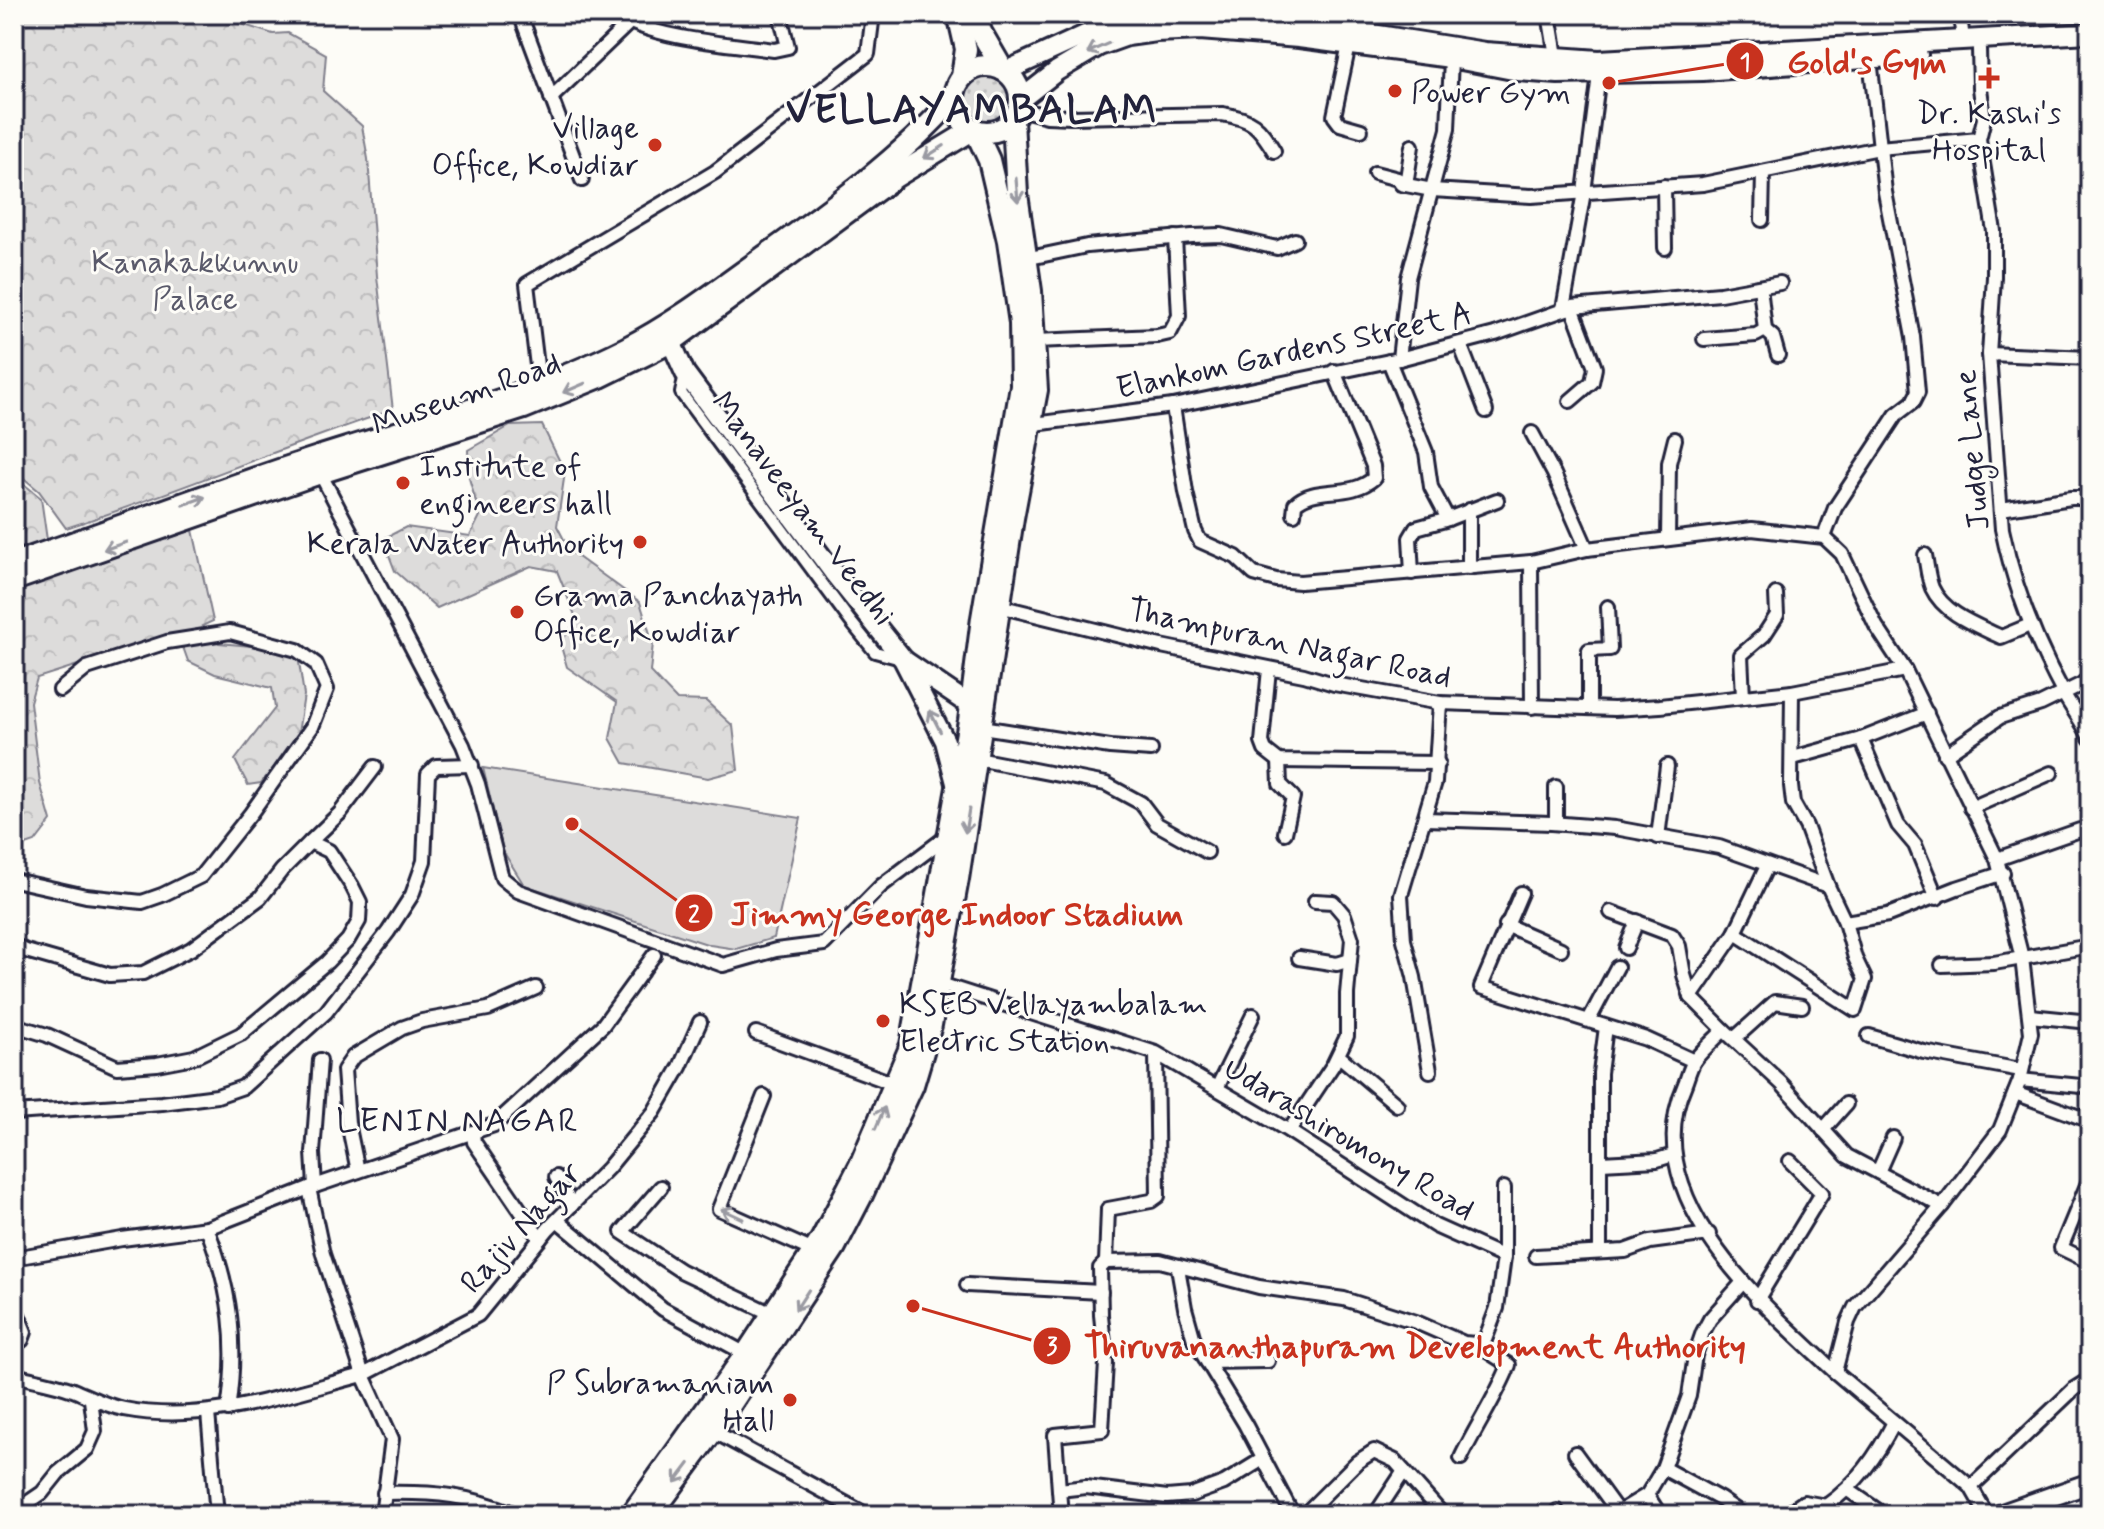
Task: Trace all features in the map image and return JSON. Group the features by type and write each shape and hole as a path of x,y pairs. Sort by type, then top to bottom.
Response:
{"main road":[{"path":"958,14 966,49 962,77"},
{"path":"976,14 984,38 1017,84 1017,194 1035,341 1037,390 1023,425"},
{"path":"888,172 953,99 962,77 981,66 1005,70 1117,23 1167,14 1284,17 1599,75 1657,65 1971,45 2090,33"},
{"path":"888,172 975,130 995,131 1083,54 1127,36 1200,30 1299,38 1451,58 1518,71 1599,60 1657,65 1870,59 1971,45 2090,44"},
{"path":"931,981 977,759 993,604 1013,518 1023,425 1020,323 1008,241 989,160 975,130 959,117 953,99"},
{"name":"Museum Road","path":"14,563 314,458 449,416 545,382 623,349 671,323 888,172"},
{"name":"Museum Road","path":"14,580 320,473 524,408 645,355 671,342 888,172"},
{"name":"Manaveeyam Veedhi","path":"671,342 685,373 833,572 903,659 945,741 957,787"},
{"path":"645,355 685,373"},
{"path":"903,659 980,714"},
{"path":"651,1515 713,1431 821,1254 862,1195 903,1087 927,1038 946,837 957,787 980,714"},
{"path":"631,1515 772,1314 821,1254"},
{"path":"1999,1515 2090,1483"}],"street":[{"path":"520,14 582,180"},
{"path":"617,14 629,23 677,35 774,50 788,47 780,14"},
{"path":"545,382 537,366 527,284 715,172 868,54 873,14"},
{"path":"1549,14 1558,66"},
{"name":"Judge Lane","path":"1960,14 1971,45 1980,88 1984,119 1979,139 1994,231 1989,354 2001,509 2008,556 2030,625 2090,738"},
{"path":"551,98 629,23"},
{"path":"1349,45 1334,116 1340,124 1361,130"},
{"path":"1448,519 1431,487 1426,452 1394,360 1408,278 1448,129 1451,58"},
{"path":"1824,537 1835,508 1896,415 1913,402 1918,392 1913,337 1879,148 1870,59"},
{"path":"1570,401 1592,382 1595,368 1567,308 1599,75"},
{"path":"1017,110 1071,117 1230,116 1259,127 1274,151"},
{"path":"1375,173 1398,179 1401,184 1432,190 1531,196 1703,184 1879,148 1979,139"},
{"path":"1406,185 1412,146"},
{"path":"1762,220 1763,172"},
{"path":"1664,186 1665,248"},
{"path":"1025,259 1087,246 1175,237 1221,235 1277,248 1295,240"},
{"path":"1035,341 1170,333 1179,316 1175,237"},
{"name":"Elankom Gardens Street A","path":"1023,425 1173,406 1394,360 1521,326 1567,308 1720,294 1780,283"},
{"path":"1760,287 1765,330 1773,337 1778,355"},
{"path":"1704,339 1756,335 1765,330"},
{"path":"1460,344 1486,411"},
{"path":"1989,354 2090,358"},
{"path":"1294,514 1295,504 1307,496 1357,489 1374,478 1373,466 1334,371"},
{"path":"1173,406 1186,492 1200,541 1236,557 1254,574 1276,580 1300,582 1531,562 1587,549 1752,529 1824,537 1842,554 1876,626 1905,670 1927,713 2003,873 2022,958 2031,1033 2019,1081 2000,1130 1942,1206 1855,1307 1835,1372"},
{"path":"1532,433 1587,549"},
{"path":"1668,539 1669,463 1675,439"},
{"path":"320,473 472,765 502,878 518,891 723,965 776,950 824,944 881,886 946,837"},
{"path":"2001,509 2090,498"},
{"path":"1412,573 1410,538 1416,528 1497,500"},
{"path":"1469,510 1469,568"},
{"path":"1925,555 1932,587 1944,605 1966,621 2001,637 2030,625"},
{"path":"1531,562 1532,707"},
{"path":"1743,697 1741,655 1764,635 1777,615 1776,594"},
{"name":"Thampuran Nagar Road","path":"993,604 1370,692 1440,703 1589,708 1660,706 1792,692 1905,670"},
{"path":"1589,708 1589,650 1610,649 1608,607"},
{"path":"14,880 86,896 142,902 201,876 251,813 312,727 327,689 316,664 297,650 230,632 167,642 87,668 60,690"},
{"path":"1269,669 1262,742 1265,750 1279,761 1438,763"},
{"path":"1945,755 2000,717 2064,694 2090,677"},
{"path":"1735,933 1855,1010 1865,979 1806,826 1793,803 1792,692"},
{"path":"1430,1071 1414,977 1404,940 1401,895 1425,819 1438,763 1440,703"},
{"path":"1793,758 1861,739 1927,713"},
{"path":"980,714 1110,747 1151,750"},
{"path":"1861,739 1898,825 1915,845 1937,898"},
{"path":"977,759 1106,784 1141,803 1157,824 1207,852"},
{"path":"1279,761 1280,784 1293,797 1290,823 1285,833"},
{"path":"14,1113 162,1103 217,1096 243,1087 326,1012 388,932 412,895 424,861 428,774 436,766 472,765"},
{"path":"1658,837 1667,766"},
{"path":"14,945 110,975 143,973 191,949 260,898 282,870 340,813 375,767"},
{"path":"1971,808 2051,773"},
{"path":"1556,787 1556,823"},
{"path":"1425,819 1615,828 1719,847 1828,886"},
{"path":"1997,859 2080,830"},
{"path":"14,1025 47,1035 117,1067 194,1057 241,1034 327,962 348,940 359,921 360,902 352,886 329,851 310,842"},
{"path":"1691,997 1735,933 1767,866"},
{"path":"1845,922 1888,915 2003,873"},
{"path":"1521,893 1481,987 1646,1039 1694,1061"},
{"path":"1289,1131 1339,1056 1347,1036 1352,939 1344,915 1333,902 1315,901"},
{"path":"1611,912 1672,935 1682,956 1691,997 1781,1083 1847,1156 1942,1206"},
{"path":"1626,948 1637,921"},
{"path":"1506,925 1561,949"},
{"path":"1942,965 1994,963 2090,946"},
{"path":"14,1258 207,1228 312,1187 494,1125 603,1025 654,955"},
{"path":"1299,958 1337,964 1350,960"},
{"path":"1589,1020 1617,967"},
{"name":"Udarashiromony Road","path":"931,981 1156,1053 1289,1131 1435,1226 1504,1257"},
{"path":"358,1171 348,1123 344,1081 344,1070 353,1057 402,1028 422,1021 488,1009 536,988"},
{"path":"1734,1039 1775,1002 1802,1006"},
{"path":"1217,1088 1253,1015"},
{"path":"2030,1016 2090,1022"},
{"name":"Rajiv Nagar","path":"14,1375 52,1383 91,1400 124,1409 208,1413 363,1375 478,1315 540,1239 608,1168 654,1112 680,1067 700,1022"},
{"path":"1600,1252 1600,1073 1606,1027"},
{"path":"1724,1030 1694,1061 1675,1104 1673,1155 1681,1185 1709,1234 1757,1300 1835,1372 1971,1487 1987,1515"},
{"path":"756,1033 903,1087"},
{"path":"1869,1036 2019,1081 2081,1086"},
{"path":"1061,1515 1055,1435 1102,1430 1106,1363 1100,1268 1106,1262 1108,1209 1151,1201 1158,1196 1156,1053"},
{"path":"1339,1056 1397,1105"},
{"path":"320,1060 312,1187 323,1254 363,1375 392,1439 382,1515"},
{"path":"2019,1081 2090,1121"},
{"path":"764,1096 719,1209 821,1254"},
{"path":"1823,1130 1846,1104"},
{"path":"473,1134 474,1142 540,1239"},
{"path":"1878,1172 1893,1138"},
{"path":"1601,1163 1657,1160 1673,1155"},
{"path":"1757,1300 1822,1193 1790,1161"},
{"path":"556,1177 572,1205"},
{"path":"2090,1178 2061,1248 2090,1262"},
{"path":"661,1187 622,1232 681,1271 772,1314"},
{"path":"1476,1344 1485,1340 1497,1308 1504,1257 1504,1188"},
{"path":"557,1220 663,1309 746,1354"},
{"path":"207,1228 223,1269 232,1331 234,1363 228,1410"},
{"path":"1536,1256 1625,1251 1650,1242 1709,1234"},
{"path":"1106,1262 1160,1261 1259,1287 1344,1299 1416,1322 1464,1343 1476,1344 1509,1365 1500,1388 1477,1423 1461,1458"},
{"path":"1178,1268 1194,1340 1245,1424 1293,1515"},
{"path":"1575,1453 1616,1513 1647,1495 1663,1468 1689,1396 1695,1355 1703,1332 1710,1319 1743,1282"},
{"path":"967,1285 1101,1292"},
{"path":"14,1305 25,1332 22,1340 14,1345"},
{"path":"1207,1362 1268,1361"},
{"path":"1971,1487 2074,1389 2090,1379"},
{"path":"14,1512 32,1509 87,1449 95,1431 91,1400"},
{"path":"208,1413 217,1515"},
{"path":"1785,1515 1804,1502 1826,1506 1848,1490 1879,1451 1894,1422"},
{"path":"713,1431 867,1515"},
{"path":"1304,1515 1367,1453 1374,1451 1383,1453 1404,1471 1442,1515"},
{"path":"1059,1490 1086,1487 1167,1497 1191,1495 1224,1483 1263,1459"},
{"path":"1663,1468 1743,1515"},
{"path":"1375,1515 1404,1471"},
{"path":"1848,1490 1877,1510 1875,1515"},
{"path":"384,1493 421,1491 468,1498 518,1515"},
{"path":"1647,1495 1660,1515"}],"green space":[{"name":"Kanakakkunnu Palace","path":"14,14 209,14 273,34 288,33 326,54 323,91 362,126 393,410 66,528 39,491 14,470"},
{"path":"987,70 1006,78 1014,97 1006,116 987,124 968,116 960,97 968,78"},
{"path":"542,425 565,472 557,526 570,551 640,602 653,643 650,672 677,700 706,701 733,726 738,770 708,778 624,763 610,738 617,702 567,667 560,643 577,620 557,571 531,566 437,608 395,571 383,539 406,527 470,536 480,516 469,478 468,450 510,426"},
{"path":"14,476 41,498 48,547 14,558"},
{"path":"193,530 213,621 202,626 219,643 274,648 298,656 304,695 297,740 261,783 248,785 235,760 275,708 272,688 215,674 188,661 178,633 37,678 30,702 40,783 51,821 35,842 14,849 14,590"},
{"path":"483,768 801,818 774,938 736,949 710,945 524,885 503,851"}],"place":[{"name":"Dr. Kashi's Hospital","path":"1989,78"},
{"name":"Gold's Gym","path":"1609,83"},
{"name":"Power Gym","path":"1395,91"},
{"name":"Village Office, Kowdiar","path":"655,145"},
{"name":"Institute of engineers hall","path":"403,483"},
{"name":"Kerala Water Authority","path":"640,542"},
{"name":"Grama Panchayath Office, Kowdiar","path":"517,612"},
{"name":"Jimmy George Indoor Stadium","path":"572,824"},
{"name":"KSEB Vellayambalam Electric Station","path":"883,1021"},
{"name":"Thiruvananthapuram Development Authority","path":"913,1306"},
{"name":"P Subramaniam Hall","path":"790,1400"}],"district":[{"name":"VELLAYAMBALAM","path":"972,108"},
{"name":"LENIN NAGAR","path":"458,1119"}]}
